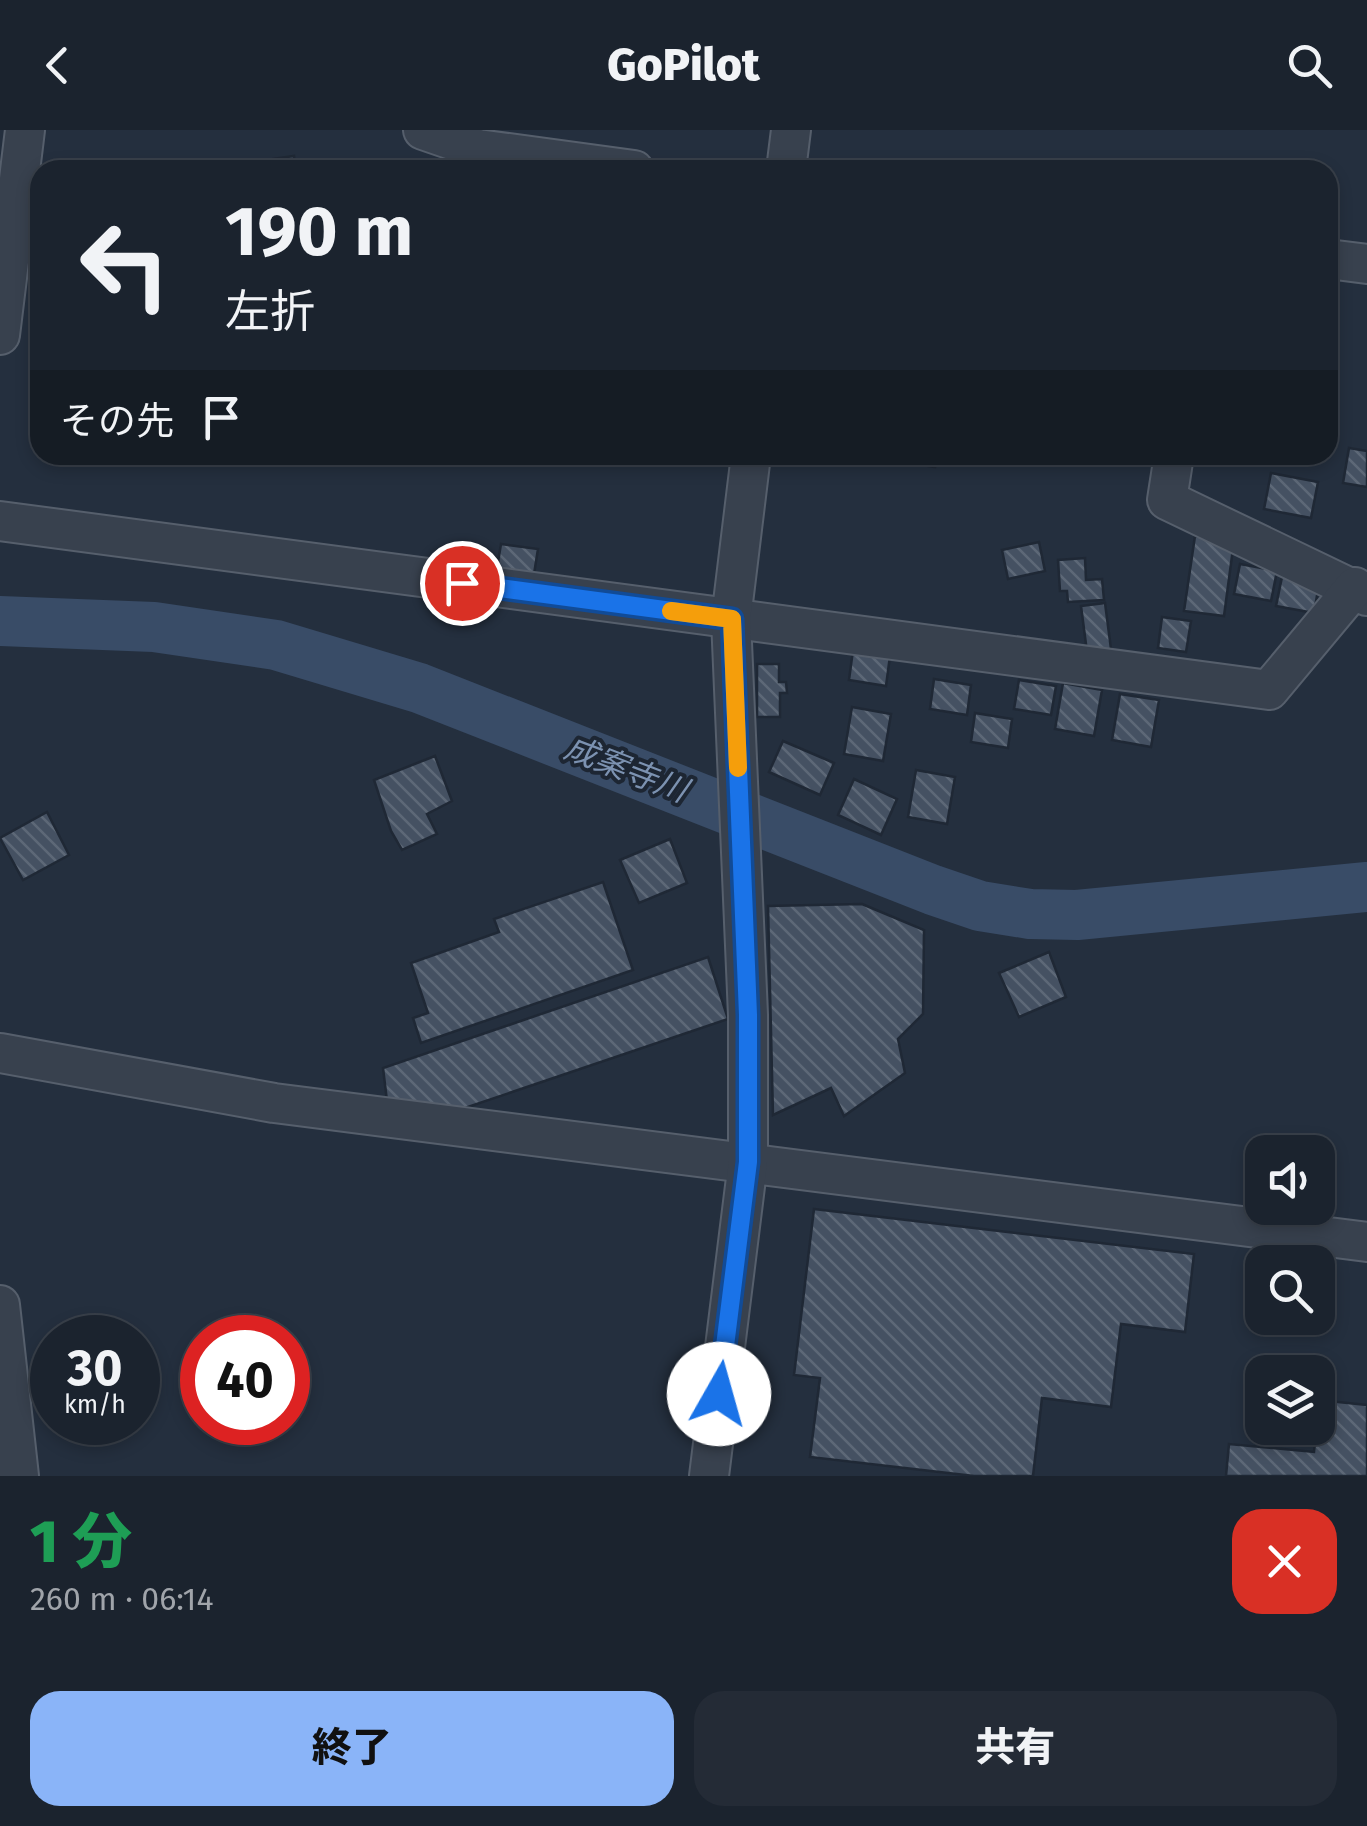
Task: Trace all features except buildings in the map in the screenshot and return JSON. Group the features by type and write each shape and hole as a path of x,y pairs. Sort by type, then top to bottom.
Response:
{"street":[{"path":"0,334 25,130"},
{"path":"423,130 478,149 560,160"},
{"path":"787,160 791,130"},
{"path":"1338,260 1367,264"},
{"path":"709,1476 748,1162 748,1015 732,619 751,465"},
{"path":"0,521 1270,690 1361,591 1167,500 1172,465"},
{"path":"0,1053 274,1103 1367,1242"},
{"path":"0,1305 20,1476"}],"waterway":[{"name":"成案寺川","path":"0,621 154,627 276,645 419,688 980,906 1030,914 1077,915 1367,887"}],"slow traffic":[{"path":"671,611 732,619 738,768"}],"route":[{"path":"462,583 732,619 748,1015 748,1162 719,1394"}]}
